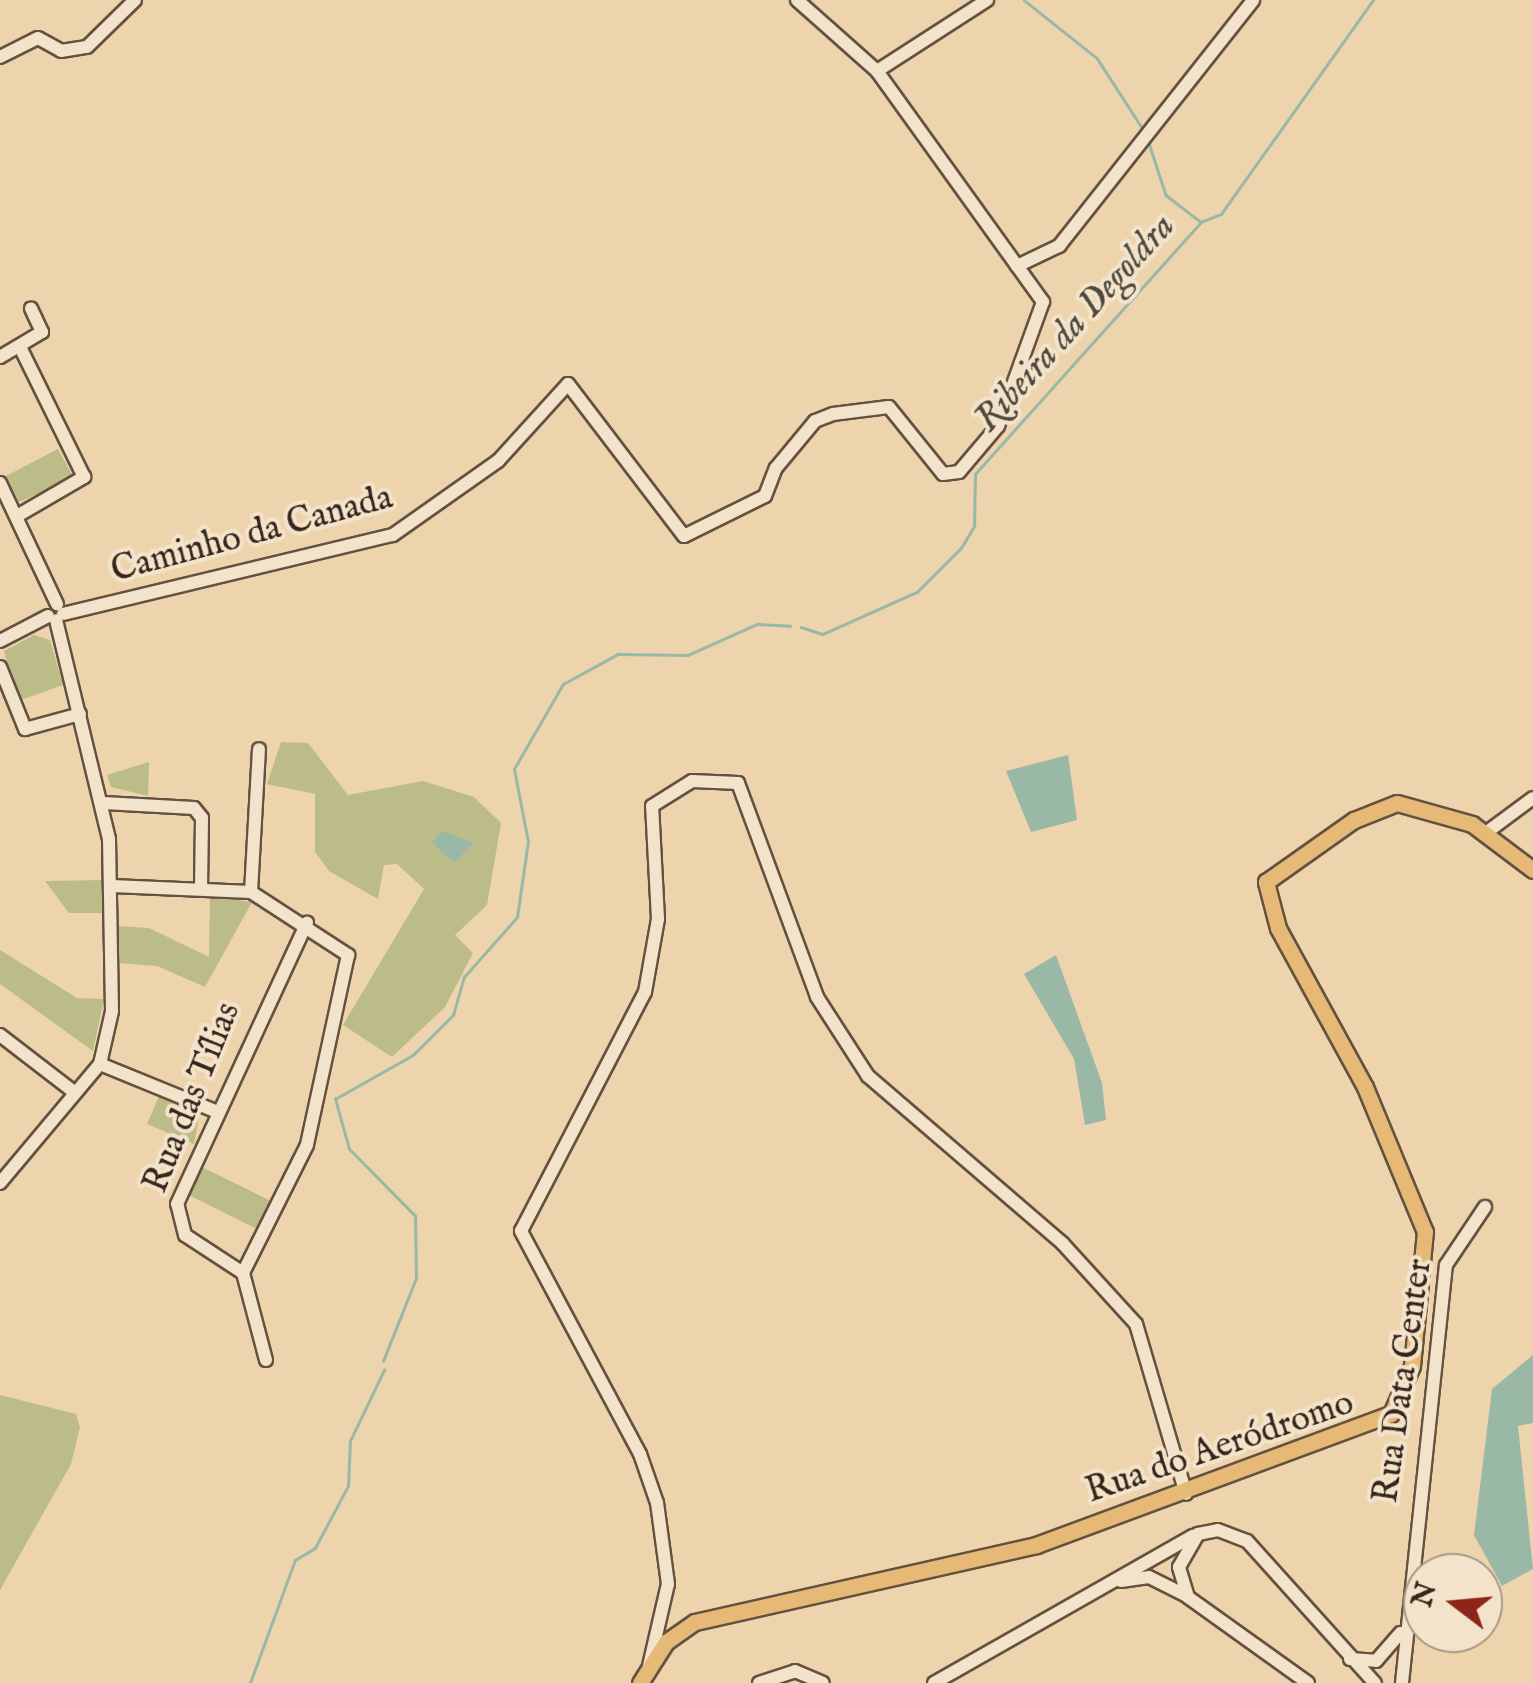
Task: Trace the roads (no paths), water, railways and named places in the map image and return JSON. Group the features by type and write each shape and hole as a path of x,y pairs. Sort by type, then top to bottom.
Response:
{"main road":[{"name":"Rua do Aeródromo","path":"640,1683 649,1666 695,1622 1000,1555 1186,1494 1392,1414 1407,1384 1420,1307 1425,1232 1416,1199 1278,928 1266,882 1382,805 1418,803 1487,832 1533,870"}],"street":[{"path":"0,57 38,38 61,52 87,47 135,0"},
{"path":"796,0 876,72 1017,266 1059,246 1253,0"},
{"path":"876,72 987,0"},
{"name":"Caminho da Canada","path":"56,614 392,535 498,461 568,384 684,536 765,496 776,468 814,421 833,414 888,407 952,476 998,426 1042,322 1043,302 1017,266"},
{"path":"0,357 42,332 31,308"},
{"path":"17,516 84,477 20,347"},
{"path":"0,483 56,614 104,803 112,886 112,1011 100,1064 0,1183"},
{"path":"0,641 56,614"},
{"path":"0,667 25,729 80,714"},
{"path":"251,892 259,749"},
{"path":"649,1666 668,1584 657,1503 640,1454 521,1232 645,992 658,920 653,802 692,781 738,784 837,1035 885,1096 1027,1210 1136,1324 1186,1494"},
{"path":"1487,832 1533,798"},
{"path":"104,803 194,808 202,818 201,888"},
{"path":"112,886 251,892 308,923 344,949 349,972 307,1145 243,1273 266,1360"},
{"name":"Rua das Tílias","path":"243,1273 177,1222 215,1111 308,923"},
{"path":"0,1035 74,1092"},
{"path":"100,1064 215,1111"},
{"name":"Rua Data Center","path":"1402,1683 1400,1633 1446,1265 1485,1208"},
{"path":"934,1683 1198,1534 1218,1530 1247,1541 1339,1653 1375,1683"},
{"path":"1188,1597 1179,1568 1198,1534"},
{"path":"1113,1583 1148,1576 1188,1597 1308,1683"},
{"path":"1339,1653 1376,1661 1400,1633"},
{"path":"759,1683 795,1671 823,1683"}],"waterway":[{"path":"1024,0 1097,58 1143,129"},
{"name":"Ribeira da Degoldra","path":"801,627 823,634 917,592 961,548 974,526 975,474 1201,222 1221,214 1373,0"},
{"path":"1148,140 1166,195 1201,222"},
{"name":"Ribeira da Degoldra","path":"383,1361 416,1278 415,1216 349,1149 335,1099 413,1055 453,1015 464,977 517,917 528,842 514,769 563,684 618,654 688,655 757,624 790,626"},
{"name":"Ribeira da Degoldra","path":"250,1683 295,1560 315,1548 348,1486 350,1441 384,1370"}]}
